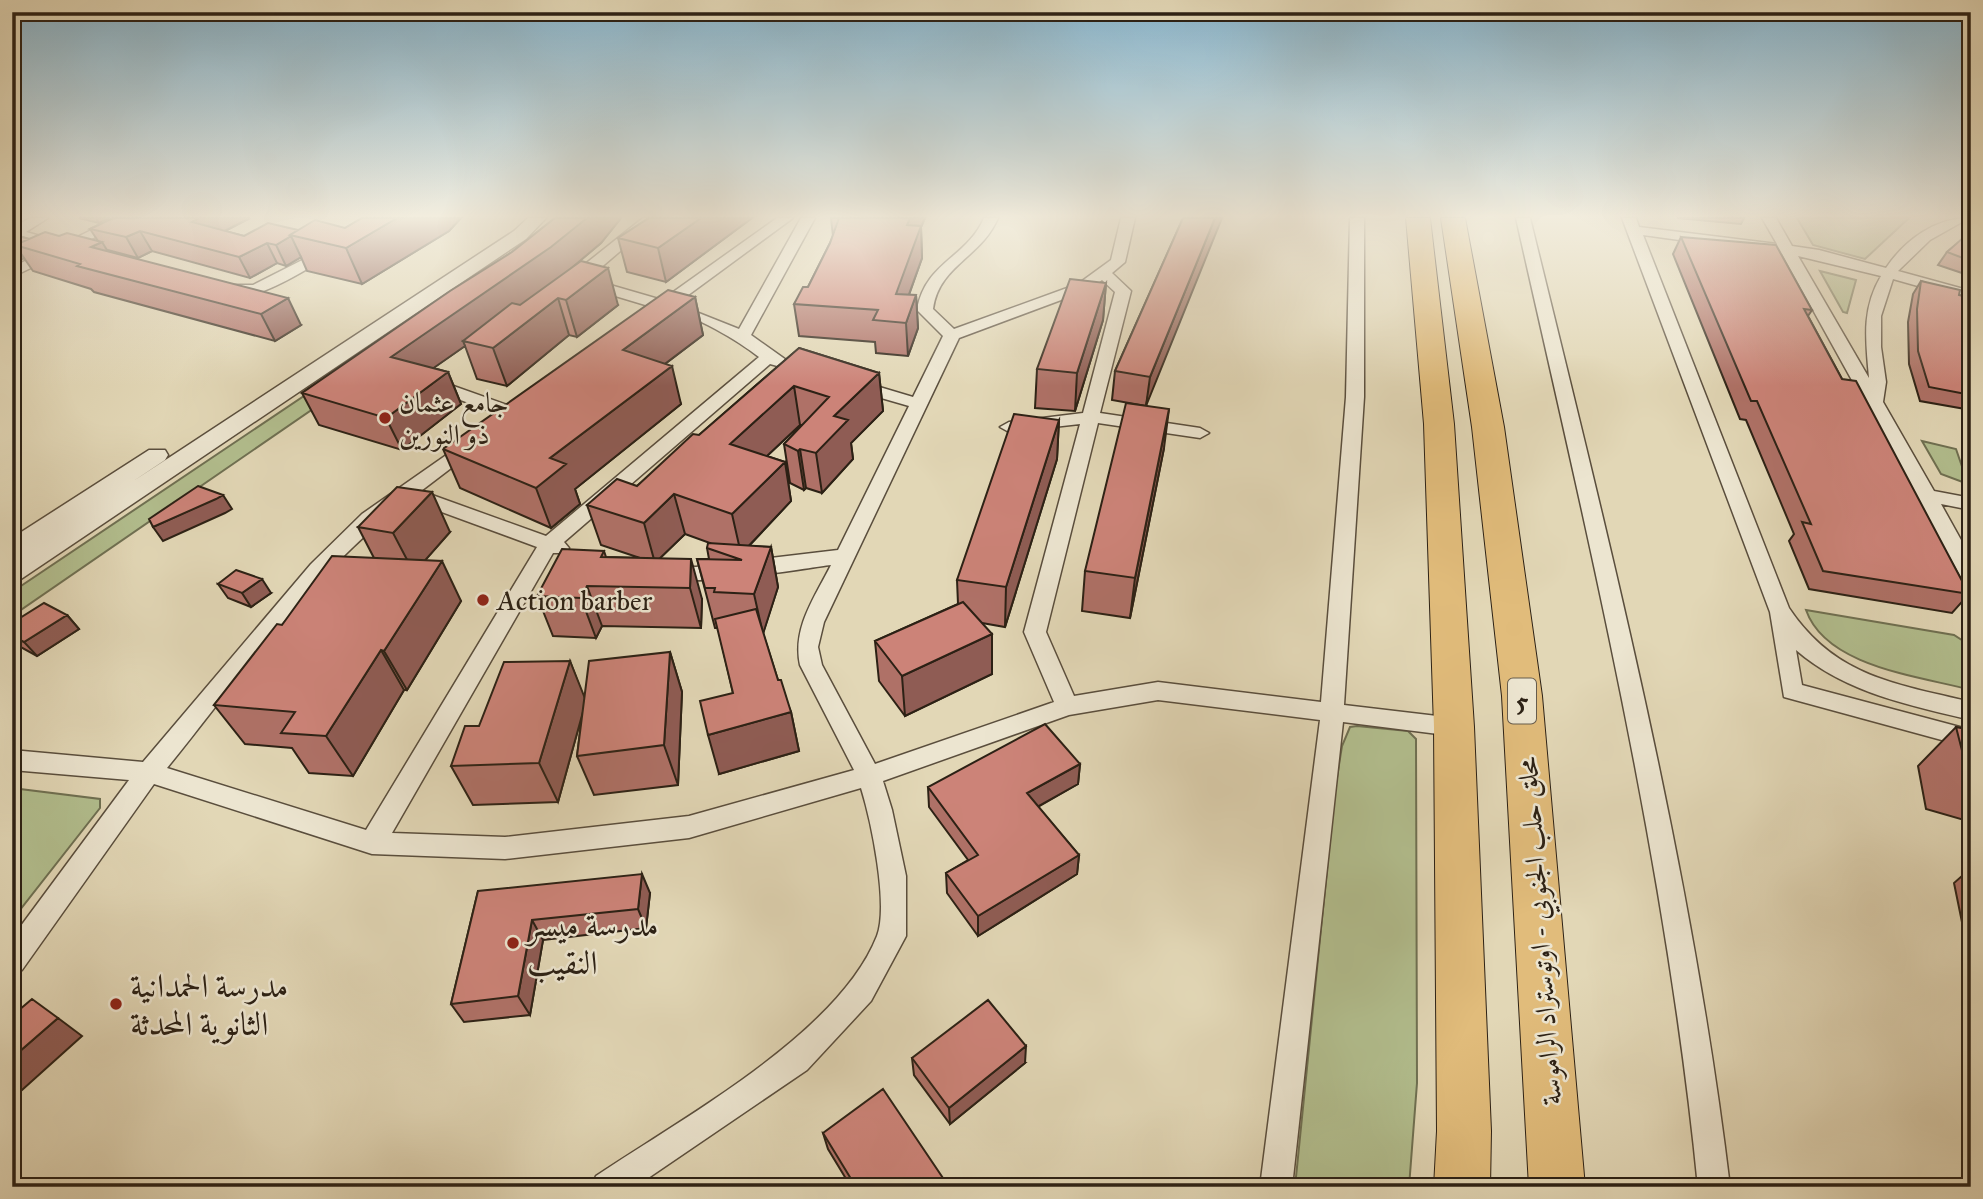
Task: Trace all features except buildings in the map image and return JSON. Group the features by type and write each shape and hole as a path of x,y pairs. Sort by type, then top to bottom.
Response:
{"highway":[{"path":"1424,274 1439,425 1454,727 1464,1131 1462,1187"},
{"name":"محلق حلب الجنوبي - اوتوستراد الراموسة","path":"1462,274 1488,427 1522,696 1557,1187"}],"street":[{"path":"213,285 236,291 256,290 285,274"},
{"path":"12,573 442,274"},
{"path":"12,550 452,274"},
{"path":"585,274 587,283 665,306 742,337 767,358 793,366"},
{"path":"643,321 709,274"},
{"path":"742,337 777,274"},
{"path":"939,274 930,284 925,296 925,310 952,335"},
{"path":"607,1187 796,1059 861,991 892,936 893,876 880,810 869,776 811,665 807,647 813,622 952,335 1083,287 1101,274"},
{"path":"1067,706 1035,632 1123,291 1103,274"},
{"path":"1276,1187 1332,713 1355,397 1356,274"},
{"path":"1536,274 1639,728 1705,1092 1714,1187"},
{"path":"1650,274 1779,610 1792,691 1971,739"},
{"path":"1800,274 1875,401 1971,578"},
{"path":"1875,401 1880,379 1872,342 1873,309 1888,274 1971,296"},
{"path":"372,843 548,545 767,358"},
{"path":"843,381 919,404"},
{"path":"445,388 515,414"},
{"path":"12,961 149,772 318,569 369,519 537,398"},
{"path":"1009,427 1091,417 1200,433"},
{"path":"406,492 573,552"},
{"path":"1924,495 1971,505"},
{"path":"648,572 696,574 845,556"},
{"path":"1779,610 1804,645 1849,675 1901,693 1971,711"},
{"path":"12,760 149,772 317,828 372,843 505,848 689,827 869,776 1067,706 1158,691 1454,727"}],"green space":[{"path":"1822,274 1856,280 1847,313 1843,312"},
{"path":"350,365 371,369 12,616 12,592"},
{"path":"1922,441 1956,449 1968,484 1941,474"},
{"path":"1806,610 1954,635 1971,646 1971,690 1901,674 1853,657 1833,645 1817,629"},
{"path":"1350,727 1408,731 1416,739 1417,1083 1409,1187 1295,1187 1335,790 1342,746"},
{"path":"12,788 100,799 100,808 12,920"}],"place":[{"name":"جامع عثمان ذو النورين","path":"385,418"},
{"name":"Action barber","path":"483,600"},
{"name":"مدرسة ميسر النقيب","path":"513,943"},
{"name":"مدرسة الحمدانية الثانوية المحدثة","path":"116,1004"}]}
